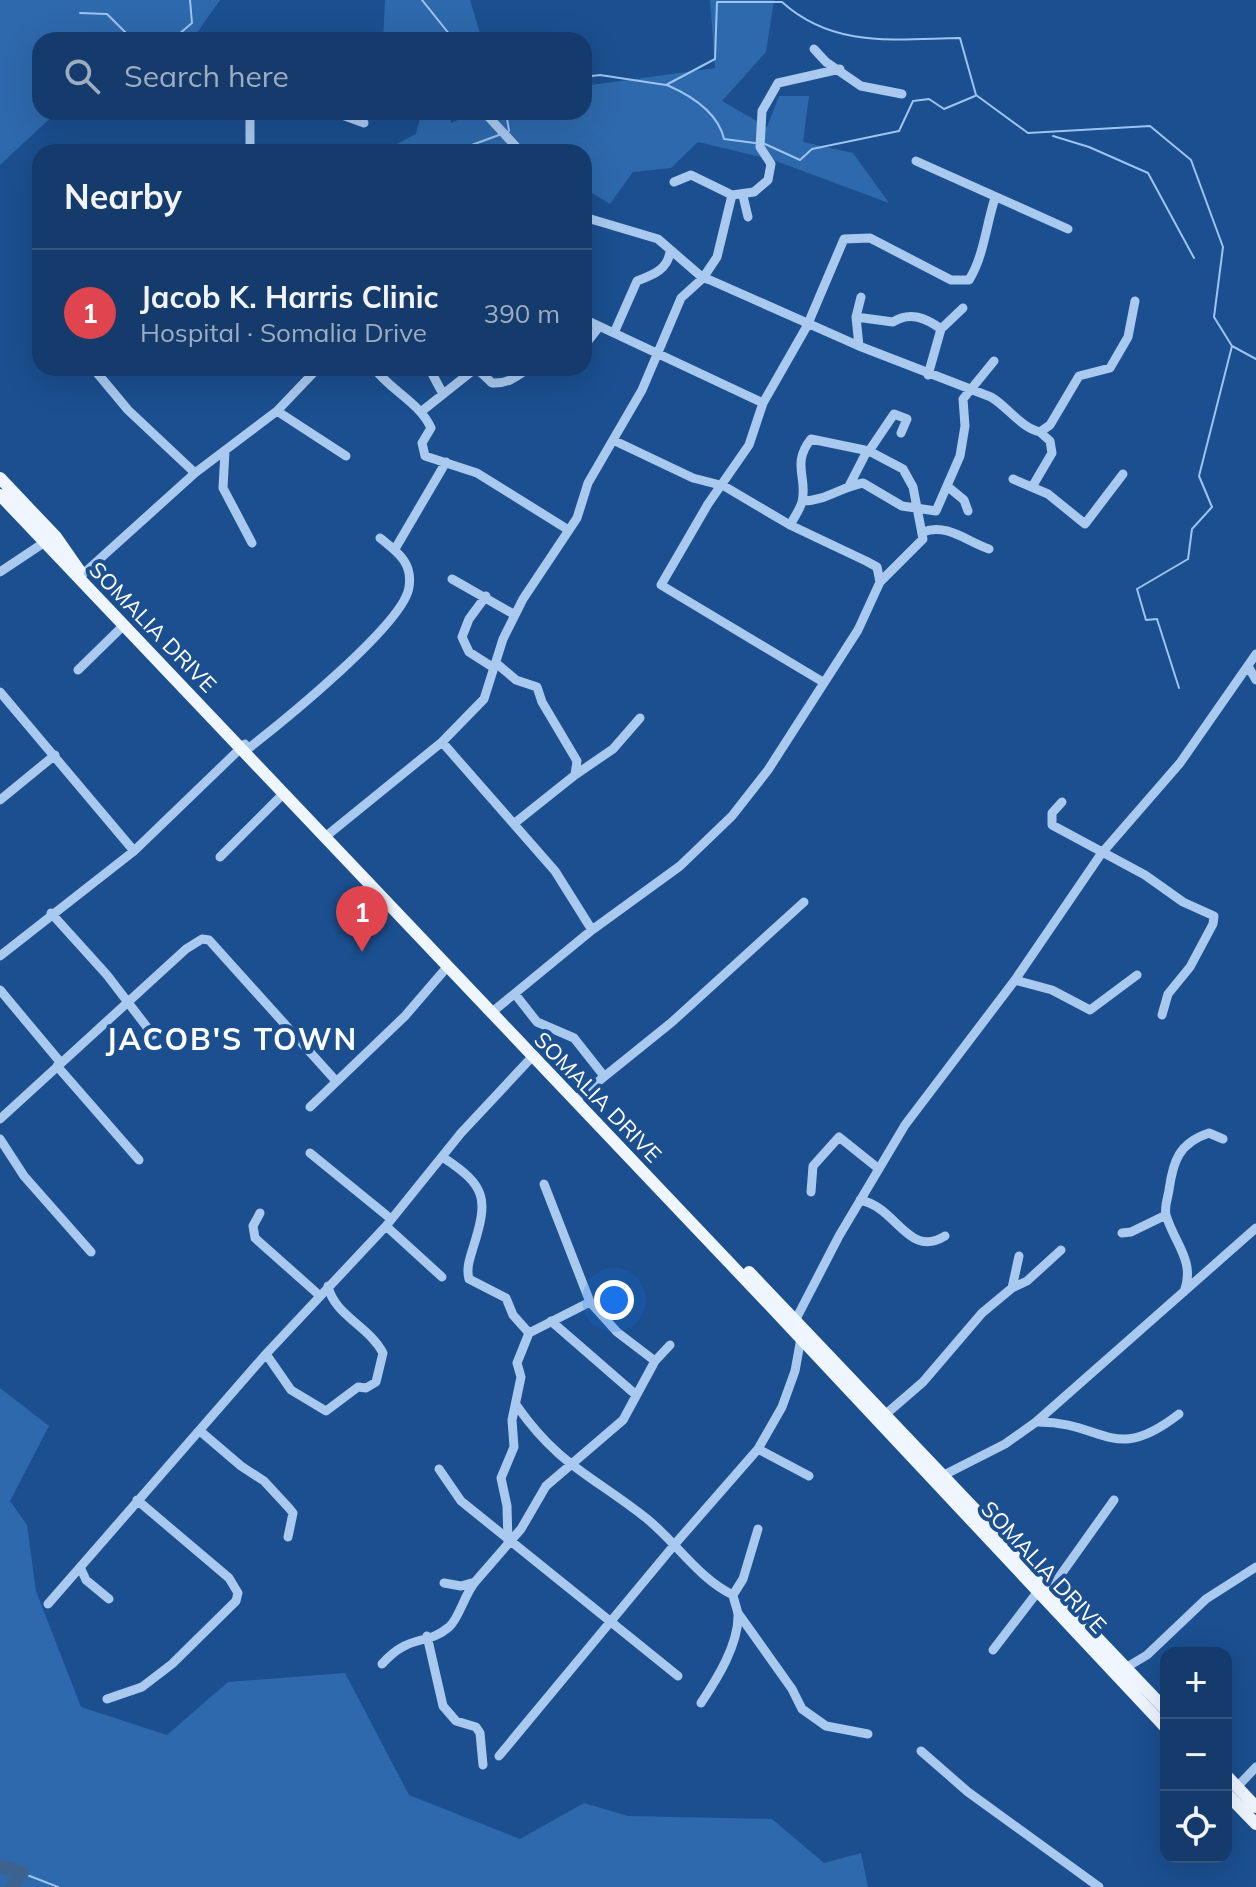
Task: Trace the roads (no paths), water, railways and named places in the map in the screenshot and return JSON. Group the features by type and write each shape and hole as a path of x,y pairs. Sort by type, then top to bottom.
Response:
{"main road":[{"name":"SOMALIA DRIVE","path":"0,478 56,537 83,574 245,747 283,794 796,1319 944,1475 1160,1721"},
{"name":"SOMALIA DRIVE","path":"0,495 330,833 494,1011 532,1057 801,1338 1160,1703"},
{"path":"1232,1790 1256,1807"},
{"path":"1232,1790 1256,1824"}],"street":[{"path":"814,49 826,62 870,90 902,94"},
{"path":"674,182 691,175 732,195 743,196 768,180 771,164 760,147 762,111 778,83 840,69"},
{"path":"250,120 250,144"},
{"path":"356,120 364,123"},
{"path":"491,120 515,144"},
{"path":"916,161 1068,229"},
{"path":"330,833 442,742 484,699 515,615 567,529 577,518 593,471 615,441 658,354 681,298 703,278 717,257 732,195"},
{"path":"743,196 748,217"},
{"path":"823,682 661,585 708,504 724,486 749,445 763,403 807,326 844,239 870,238 951,280 969,280 978,266 983,233 995,198"},
{"path":"592,219 652,237 703,278 807,326 991,397 1008,407 1021,423 1050,441 1052,453 1032,487"},
{"path":"614,333 637,281 657,273 667,262 670,250"},
{"path":"859,346 856,317 861,297"},
{"path":"1040,432 1050,425 1079,376 1110,368 1128,337 1135,301"},
{"path":"928,375 941,329 963,308"},
{"path":"856,317 893,322 902,317 918,317 941,329"},
{"path":"592,323 763,403"},
{"path":"592,336 599,327"},
{"path":"803,501 820,499 849,486 870,484 895,503 936,511 960,456 965,426 963,399 978,376 994,361"},
{"path":"100,376 128,410 195,473"},
{"path":"83,574 195,473 277,411 310,376"},
{"path":"381,376 393,391 422,411 431,428 421,450 425,456 477,473 567,529"},
{"path":"433,376 443,394"},
{"path":"422,411 466,376"},
{"path":"485,376 492,383 508,383 518,376"},
{"path":"277,411 346,456"},
{"path":"849,486 868,451 894,414 907,419 901,433"},
{"path":"494,1011 592,930 680,866 732,816 768,770 858,630 880,582 903,556 919,546 923,532 913,487 903,469 868,451 811,439 804,448 799,469 803,501 790,525"},
{"path":"615,441 693,478 724,486 790,525 877,567 880,582"},
{"path":"225,451 223,488 252,543"},
{"path":"395,549 446,462"},
{"path":"1013,479 1048,494 1079,521 1088,524 1123,474"},
{"path":"947,486 964,500 968,511"},
{"path":"923,532 936,527 989,549"},
{"path":"0,956 134,851 245,747 299,707 327,678 348,665 407,599 409,573 405,560 380,538"},
{"path":"0,572 45,542"},
{"path":"452,579 515,615"},
{"path":"486,596 469,619 462,637 469,652 516,680 537,687 542,702 576,754 575,775"},
{"path":"78,670 124,625"},
{"path":"796,1319 860,1200 905,1125 1015,980 1101,854 1180,763 1256,654"},
{"path":"1248,666 1256,680"},
{"path":"0,692 134,851"},
{"path":"516,822 613,749 640,718"},
{"path":"442,742 516,822 555,871 592,930"},
{"path":"0,800 55,755"},
{"path":"220,857 283,794"},
{"path":"1062,802 1052,813 1052,825 1145,875 1183,902 1214,916 1213,924 1190,967 1168,994 1162,1015"},
{"path":"579,1097 680,1015 804,902"},
{"path":"51,913 153,1035"},
{"path":"0,1119 186,949 202,939 209,940 336,1081"},
{"path":"310,1107 405,1016 448,966"},
{"path":"1015,980 1052,990 1090,1010 1137,975"},
{"path":"0,990 139,1160"},
{"path":"515,994 537,1022 574,1038 604,1076"},
{"path":"48,1604 266,1354 389,1223 461,1133 532,1057"},
{"path":"1184,1292 1189,1274 1187,1259 1166,1215 1171,1166 1184,1146 1209,1133 1223,1139"},
{"path":"811,1192 813,1166 839,1137 879,1169"},
{"path":"0,1139 24,1176 91,1252"},
{"path":"310,1153 389,1223 442,1277"},
{"path":"444,1158 472,1177 481,1192 479,1228 470,1257 469,1279 506,1298 513,1315 529,1333"},
{"path":"544,1184 590,1302 625,1339 655,1361"},
{"path":"860,1200 881,1207 921,1242 934,1243 945,1236"},
{"path":"260,1213 253,1226 255,1238 319,1295"},
{"path":"1122,1233 1131,1232 1166,1215"},
{"path":"944,1475 1005,1444 1036,1422 1256,1228"},
{"path":"886,1414 923,1382 982,1313 1012,1288 1024,1284 1061,1250"},
{"path":"1012,1288 1019,1256"},
{"path":"266,1354 291,1390 326,1411 358,1387 366,1388 376,1382 383,1353 368,1331 337,1306 328,1286"},
{"path":"508,1542 507,1506 501,1478 512,1456 512,1420 521,1377 517,1363 529,1333 590,1302"},
{"path":"551,1321 635,1394"},
{"path":"499,1756 758,1449 786,1395 799,1357 801,1338"},
{"path":"382,1664 398,1647 453,1624 461,1600 529,1517 546,1486 623,1420 655,1361 670,1345"},
{"path":"517,1406 539,1438 571,1466 645,1517 711,1582 733,1595 738,1613 792,1689 802,1709 826,1726 868,1734"},
{"path":"1036,1422 1069,1423 1101,1437 1127,1440 1142,1438 1179,1414"},
{"path":"200,1431 264,1481 289,1508 293,1513 288,1537"},
{"path":"758,1449 809,1476"},
{"path":"439,1469 461,1501 508,1542 612,1620 678,1676"},
{"path":"107,1699 142,1687 172,1664 236,1601 238,1593 229,1578 137,1500"},
{"path":"993,1650 1046,1589 1114,1500"},
{"path":"733,1595 743,1579 758,1529"},
{"path":"1127,1667 1147,1655 1206,1599 1256,1567"},
{"path":"81,1569 86,1580 109,1599"},
{"path":"444,1583 461,1586 475,1582"},
{"path":"701,1703 718,1678 738,1613"},
{"path":"427,1636 443,1706 456,1721 476,1727 480,1733 483,1765"},
{"path":"921,1751 968,1792 1099,1887"},
{"path":"1232,1790 1256,1767"}],"waterway":[{"path":"181,32 192,23 190,0"},
{"path":"422,0 448,32"},
{"path":"592,76 666,85 715,59 717,2 782,2 823,28 844,34 889,39 960,38 976,95 1028,133 1150,126 1191,160 1223,247 1214,317 1232,346 1199,476 1212,507 1192,529 1188,559 1137,589 1146,620 1157,619 1179,688"},
{"path":"80,13 107,14 125,32"},
{"path":"667,85 703,106 716,121 724,139 755,143"},
{"path":"765,144 800,160 812,149 899,131 913,101 929,99 944,109 975,96"},
{"path":"507,120 509,131"},
{"path":"474,144 499,135"},
{"path":"1053,136 1089,147 1148,173 1194,258"},
{"path":"1232,346 1256,359"},
{"path":"0,1866 22,1873 12,1887"},
{"path":"22,1873 58,1887"}],"place":[{"name":"Jacob K. Harris Clinic","path":"362,952"}],"district":[{"name":"JACOB'S TOWN","path":"232,1040"}]}
